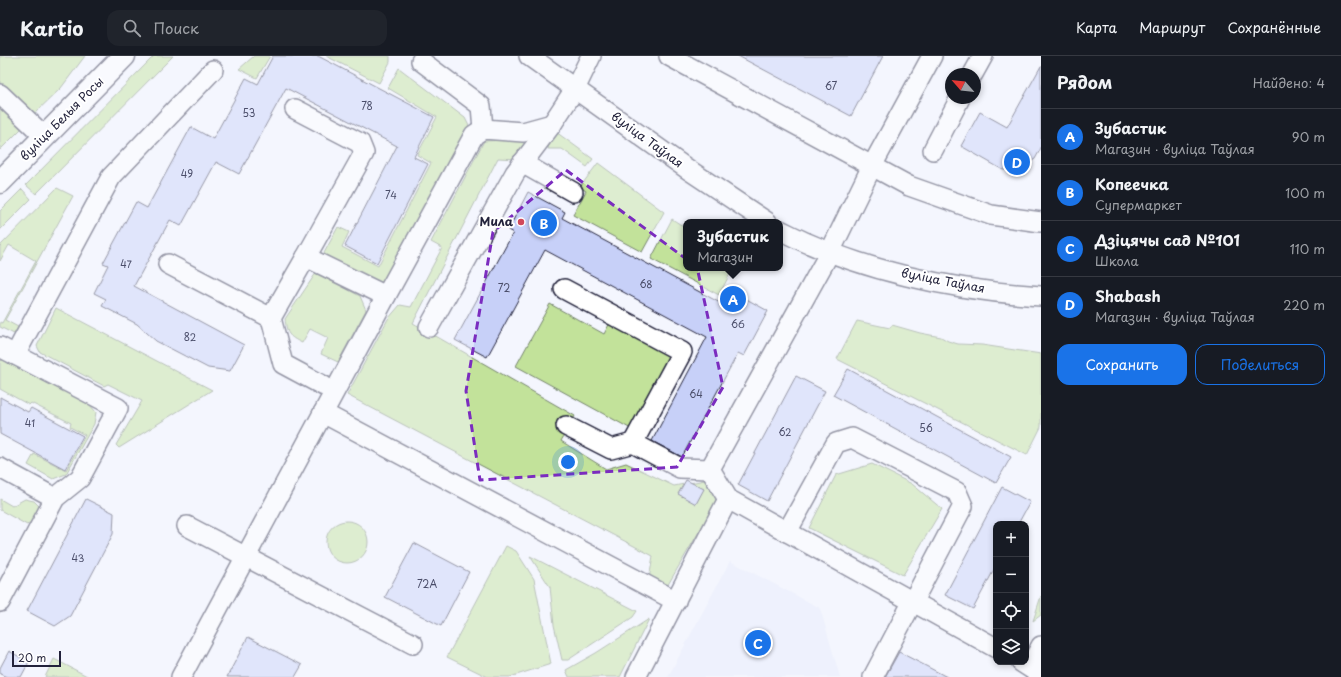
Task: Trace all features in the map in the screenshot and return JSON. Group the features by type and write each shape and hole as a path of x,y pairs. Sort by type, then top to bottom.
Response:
{"main road":[{"name":"вуліца Белыя Росы","path":"0,182 124,56"}],"street":[{"name":"вуліца Таўлая","path":"529,56 692,173 762,219"},
{"path":"429,327 515,173 552,124 575,89 591,56"},
{"path":"669,56 909,186 991,215 1041,222"},
{"path":"710,469 830,252 872,166 932,56"},
{"path":"976,68 983,56"},
{"path":"421,61 481,106 483,129"},
{"path":"0,602 55,498 80,478 118,408 7,351 111,177 213,70"},
{"path":"0,94 45,137"},
{"path":"933,150 957,104"},
{"path":"295,109 360,143 364,153 271,318 283,364 324,386"},
{"path":"181,677 474,135 483,129 523,132 552,124"},
{"path":"522,163 573,192"},
{"name":"вуліца Таўлая","path":"783,231 830,252 879,268 928,280 977,289 1041,296"},
{"path":"306,257 386,296"},
{"path":"168,264 271,318"},
{"path":"564,289 682,352 633,443"},
{"path":"323,413 676,601"},
{"path":"566,426 611,449 633,443 680,468 710,469"},
{"path":"786,532 836,443 852,438 957,492 963,506 873,677"},
{"path":"0,468 55,498"},
{"path":"710,469 728,499 993,646"},
{"path":"636,677 728,499"},
{"path":"186,526 413,644"},
{"path":"1030,668 1041,646"}],"highlighted area":[{"path":"566,170 697,267 723,387 677,467 480,480 466,391 493,232"}],"shaded area":[{"path":"730,561 820,608 840,677 668,677"}],"green space":[{"path":"0,56 85,56 61,88 33,115 0,83"},
{"path":"154,56 173,56 36,194 26,185"},
{"path":"254,56 270,56 257,78 239,69"},
{"path":"326,56 390,56 390,62 379,83"},
{"path":"399,68 465,118 469,126 383,284 323,255 338,227 349,232 342,247 378,266 431,163 417,155 437,117 388,88"},
{"path":"0,103 24,126 0,150"},
{"path":"556,132 593,159 587,167 562,149 548,149 550,140"},
{"path":"526,139 527,145 517,159 498,158 413,323 575,416 561,441 606,469 626,463 674,486 705,480 720,496 666,588 649,579 653,556 347,395 388,319 400,305 411,307 442,248 431,242 484,141"},
{"path":"598,163 664,212 642,252 573,215 586,191 580,187"},
{"path":"57,188 73,196 5,320 18,327 14,334 0,327 0,322 2,323 36,261 9,245 0,261 0,246"},
{"path":"22,189 31,199 0,230 0,211"},
{"path":"672,219 683,226 683,271 731,271 719,295 651,259"},
{"path":"316,273 360,296 366,310 338,362 321,354 328,338 310,329 302,343 289,334 287,328 285,319"},
{"path":"550,304 604,334 613,317 676,351 633,430 516,366"},
{"path":"56,308 212,390 119,448 116,445 142,401 108,384 104,386 40,352 37,346"},
{"path":"857,321 890,328 892,325 941,337 958,344 982,345 1041,354 1041,427 1027,455 837,359"},
{"path":"3,360 89,404 96,412 94,424 66,474 53,479 28,465 34,454 66,470 85,435 70,427 71,423 31,403 29,405 0,389 0,361"},
{"path":"872,464 912,484 942,509 903,575 809,528 836,475"},
{"path":"0,499 12,506 25,499 34,501 40,507 33,520 27,525 0,510"},
{"path":"343,521 351,521 362,527 368,538 368,546 362,557 351,563 343,563 332,557 326,546 326,538 332,527"},
{"path":"506,546 516,551 534,579 551,664 510,677 488,677 447,657"},
{"path":"530,556 637,611 633,617 568,660 562,660 554,625 550,587"},
{"path":"1041,596 1041,615 1033,621"},
{"path":"649,619 620,677 569,677 566,670 596,653"},
{"path":"54,659 89,677 45,677"}],"building":[{"path":"273,56 318,56 434,117 414,157 428,164 377,263 345,246 397,146 286,88 239,174 216,162 181,226 170,220 134,286 244,345 230,371 208,368 156,341 137,324 102,306 106,299 94,293 108,265 103,263 136,202 147,208 191,127 213,139 246,78 258,84"},
{"path":"738,56 883,56 851,116"},
{"path":"1041,66 1041,148 1035,159 1019,169 1003,170 961,146 980,112 1007,127"},
{"path":"528,192 565,212 562,218 724,305 732,291 768,311 744,356 738,353 682,457 652,441 707,337 545,250 487,357 455,340 513,233 508,230"},
{"path":"848,369 1011,457 996,483 833,395"},
{"path":"796,376 825,391 767,501 738,485"},
{"path":"0,397 28,412 31,408 83,436 65,469 0,434"},
{"path":"686,480 704,489 696,504 678,494"},
{"path":"1002,487 1030,502 1020,521 993,521 993,572 973,609 945,595"},
{"path":"86,499 114,513 113,534 70,616 55,626 27,611"},
{"path":"414,543 469,572 441,626 385,597"},
{"path":"248,637 302,665 295,677 227,677"},
{"path":"9,651 29,662 21,677 7,677 0,674 0,668"},
{"path":"899,652 947,677 885,677"}],"place":[{"name":"Shabash","path":"1017,162"},
{"name":"Мила","path":"521,222"},
{"name":"Копеечка","path":"544,223"},
{"name":"Зубастик","path":"733,299"},
{"name":"Дзіцячы сад №101","path":"758,643"}]}
